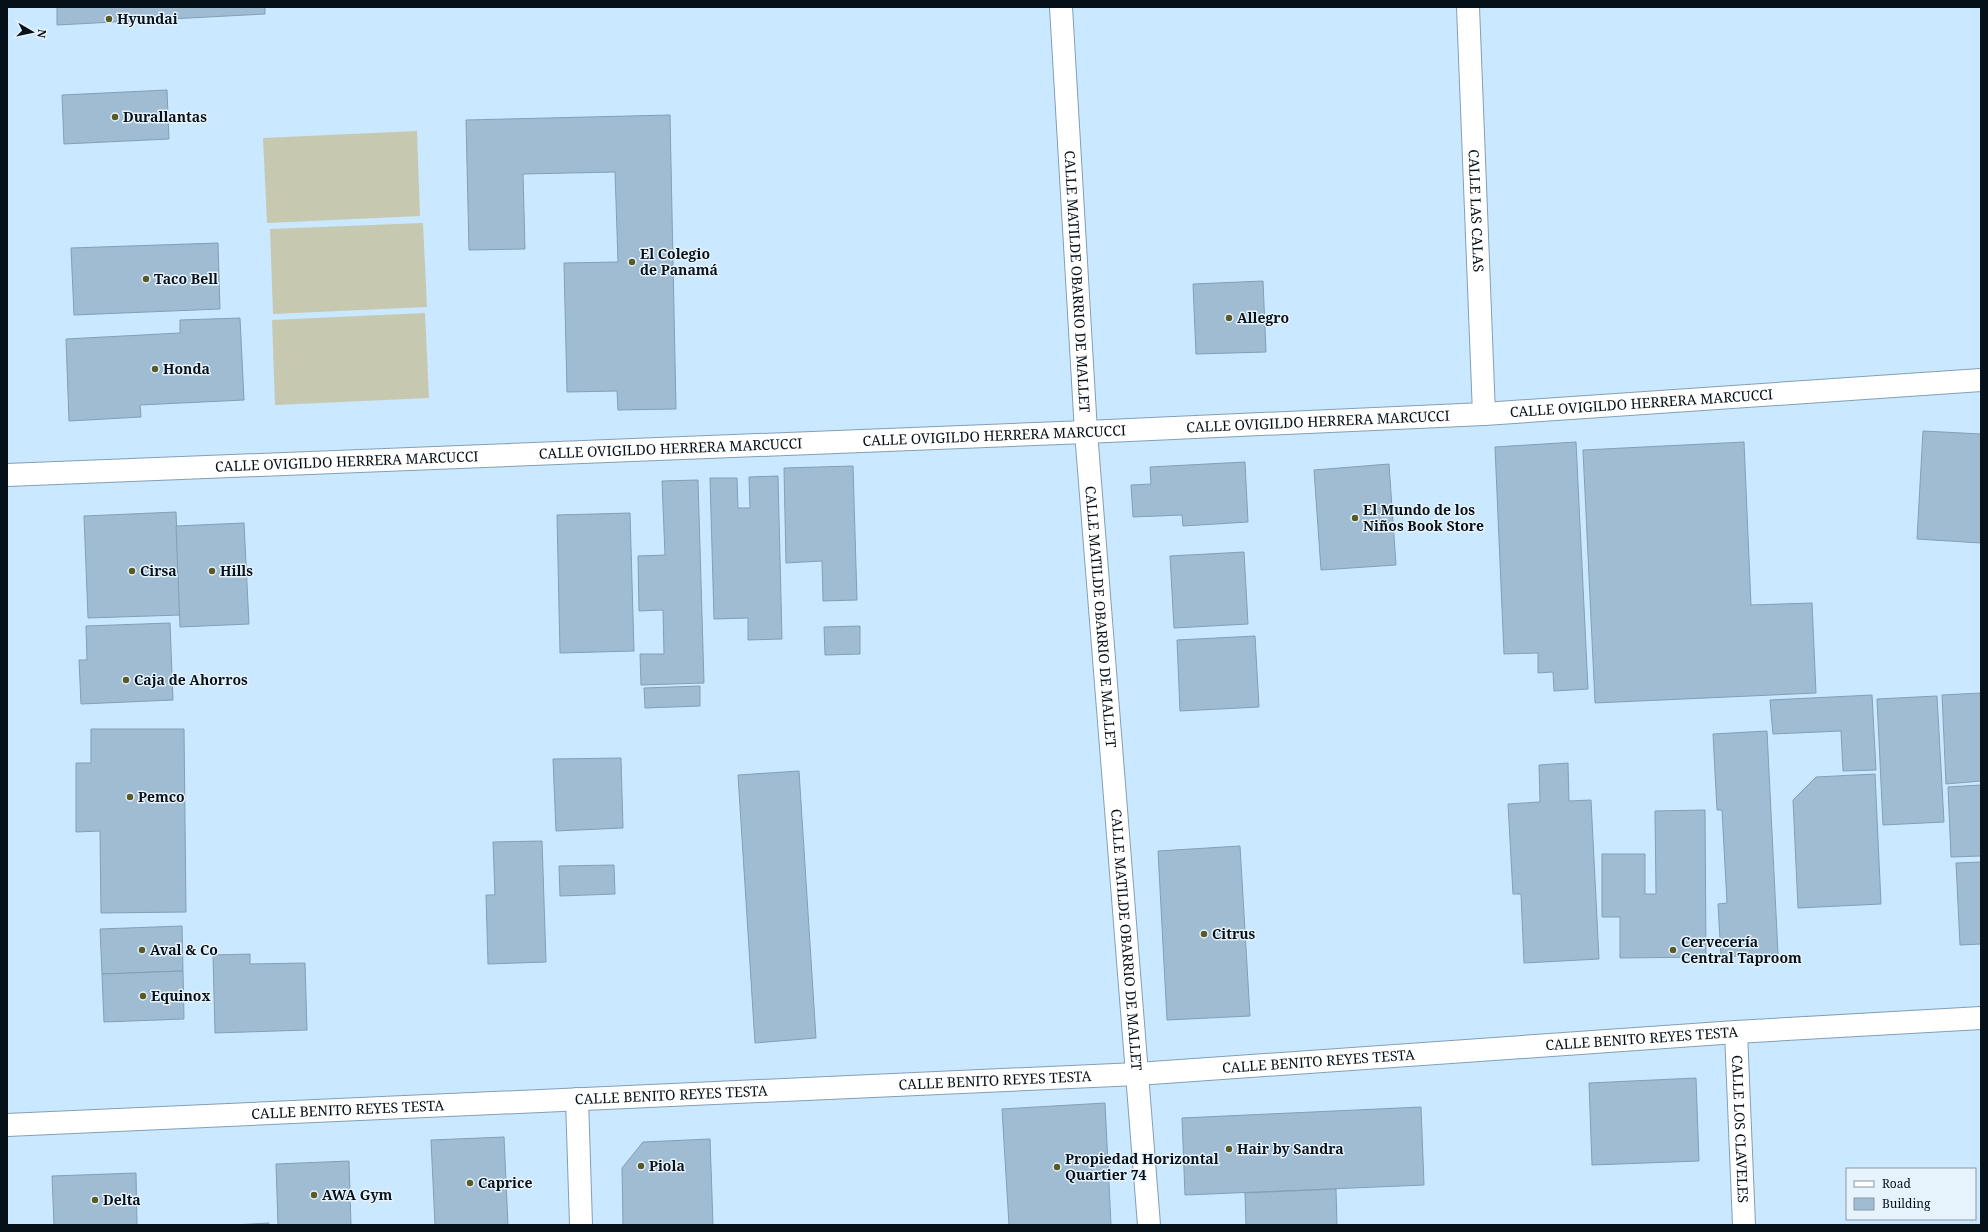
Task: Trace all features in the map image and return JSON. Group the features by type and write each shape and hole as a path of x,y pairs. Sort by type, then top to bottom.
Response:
{"street":[{"name":"CALLE MATILDE OBARRIO DE MALLET","path":"1061,7 1086,432 1149,1225"},
{"name":"CALLE LAS CALAS","path":"1468,7 1484,414"},
{"name":"CALLE OVIGILDO HERRERA MARCUCCI","path":"7,475 1086,432 1484,414 1981,380"},
{"name":"CALLE BENITO REYES TESTA","path":"7,1125 1137,1074 1736,1032 1981,1018"},
{"name":"CALLE LOS CLAVELES","path":"1736,1032 1744,1225"},
{"path":"577,1099 581,1225"}],"green space":[{"path":"417,131 420,216 267,223 263,138"},
{"path":"423,223 427,307 273,314 270,229"},
{"path":"425,313 429,398 275,405 272,320"}],"building":[{"name":"Hyundai","path":"57,7 265,7 265,14 57,25"},
{"name":"Durallantas","path":"167,90 169,139 64,144 62,95"},
{"name":"El Colegio de Panamá","path":"670,115 676,409 618,410 617,391 567,392 564,263 618,262 615,172 523,174 525,249 469,250 466,120"},
{"name":"Taco Bell","path":"218,243 220,309 74,315 71,248"},
{"name":"Allegro","path":"1263,281 1266,352 1196,354 1193,284"},
{"name":"Honda","path":"240,318 244,400 140,405 141,417 69,421 66,339 180,333 180,320"},
{"path":"1923,431 1981,434 1981,543 1917,539"},
{"path":"1576,442 1588,689 1554,691 1553,672 1538,673 1538,653 1504,654 1495,447"},
{"path":"1744,442 1751,605 1812,603 1816,693 1595,703 1583,450"},
{"path":"1245,462 1248,522 1183,526 1182,515 1133,517 1131,485 1151,484 1150,467"},
{"name":"El Mundo de los Niños Book Store","path":"1389,464 1396,565 1321,570 1314,470"},
{"path":"853,466 857,600 823,601 822,561 786,563 784,468"},
{"path":"778,476 782,639 748,640 748,618 714,619 710,478 737,478 738,508 750,508 749,477"},
{"path":"698,480 704,683 641,685 640,654 664,654 663,610 639,611 638,556 665,555 662,481"},
{"name":"Cirsa","path":"176,512 180,615 88,618 84,516"},
{"path":"630,513 634,651 560,653 557,515"},
{"name":"Hills","path":"244,523 249,624 180,627 176,526"},
{"path":"1244,552 1248,624 1174,628 1170,556"},
{"name":"Caja de Ahorros","path":"170,623 173,700 81,704 79,660 87,660 86,626"},
{"path":"860,626 860,654 825,655 824,627"},
{"path":"1255,636 1259,707 1180,711 1177,640"},
{"path":"700,686 700,706 645,708 644,688"},
{"path":"1981,693 1981,781 1946,784 1942,695"},
{"path":"1872,695 1876,770 1843,771 1841,731 1773,734 1770,700"},
{"path":"1937,696 1944,822 1883,825 1877,699"},
{"name":"Pemco","path":"91,729 184,729 186,912 101,913 100,831 76,832 76,763 91,763"},
{"path":"1767,731 1778,954 1721,957 1718,904 1727,903 1722,810 1717,810 1713,734"},
{"path":"621,758 623,828 556,831 553,759"},
{"path":"1568,763 1569,801 1591,800 1599,959 1524,963 1521,894 1513,894 1508,804 1540,802 1539,765"},
{"path":"799,771 816,1038 755,1043 738,775"},
{"path":"1875,774 1881,904 1798,908 1793,800 1816,777"},
{"path":"1981,785 1981,856 1951,857 1948,787"},
{"path":"1705,810 1706,957 1620,958 1620,917 1602,917 1602,854 1645,854 1645,894 1656,894 1655,811"},
{"path":"542,841 546,962 488,964 486,895 495,895 493,842"},
{"name":"Citrus","path":"1240,846 1250,1016 1167,1020 1158,851"},
{"path":"1981,862 1981,944 1960,945 1956,863"},
{"path":"614,865 615,894 560,896 559,866"},
{"name":"Aval & Co","path":"182,926 183,971 102,974 100,929"},
{"path":"250,954 250,964 305,963 307,1030 215,1033 213,955"},
{"name":"Equinox","path":"183,971 184,1019 104,1022 102,974"},
{"path":"1696,1078 1699,1161 1592,1165 1589,1083"},
{"name":"Propiedad Horizontal Quartier 74","path":"1105,1103 1111,1225 1009,1225 1002,1109"},
{"path":"1421,1107 1424,1185 1185,1195 1182,1118"},
{"name":"Caprice","path":"504,1137 508,1225 435,1225 431,1140"},
{"path":"710,1139 713,1225 623,1225 622,1168 643,1142"},
{"name":"AWA Gym","path":"349,1161 351,1225 278,1225 276,1164"},
{"name":"Delta","path":"136,1173 137,1225 54,1225 52,1176"},
{"path":"1336,1189 1337,1225 1246,1225 1245,1193"},
{"path":"269,1223 269,1225 234,1225"}],"place":[{"name":"Hyundai","path":"109,19"},
{"name":"Durallantas","path":"115,117"},
{"name":"El Colegio de Panamá","path":"632,262"},
{"name":"Taco Bell","path":"146,279"},
{"name":"Allegro","path":"1229,318"},
{"name":"Honda","path":"155,369"},
{"name":"El Mundo de los Niños Book Store","path":"1355,518"},
{"name":"Cirsa","path":"132,571"},
{"name":"Hills","path":"212,571"},
{"name":"Caja de Ahorros","path":"126,680"},
{"name":"Pemco","path":"130,797"},
{"name":"Citrus","path":"1204,934"},
{"name":"Aval & Co","path":"142,950"},
{"name":"Cervecería Central Taproom","path":"1673,950"},
{"name":"Equinox","path":"143,996"},
{"name":"Hair by Sandra","path":"1229,1149"},
{"name":"Piola","path":"641,1166"},
{"name":"Propiedad Horizontal Quartier 74","path":"1057,1167"},
{"name":"Caprice","path":"470,1183"},
{"name":"AWA Gym","path":"314,1195"},
{"name":"Delta","path":"95,1200"}]}
